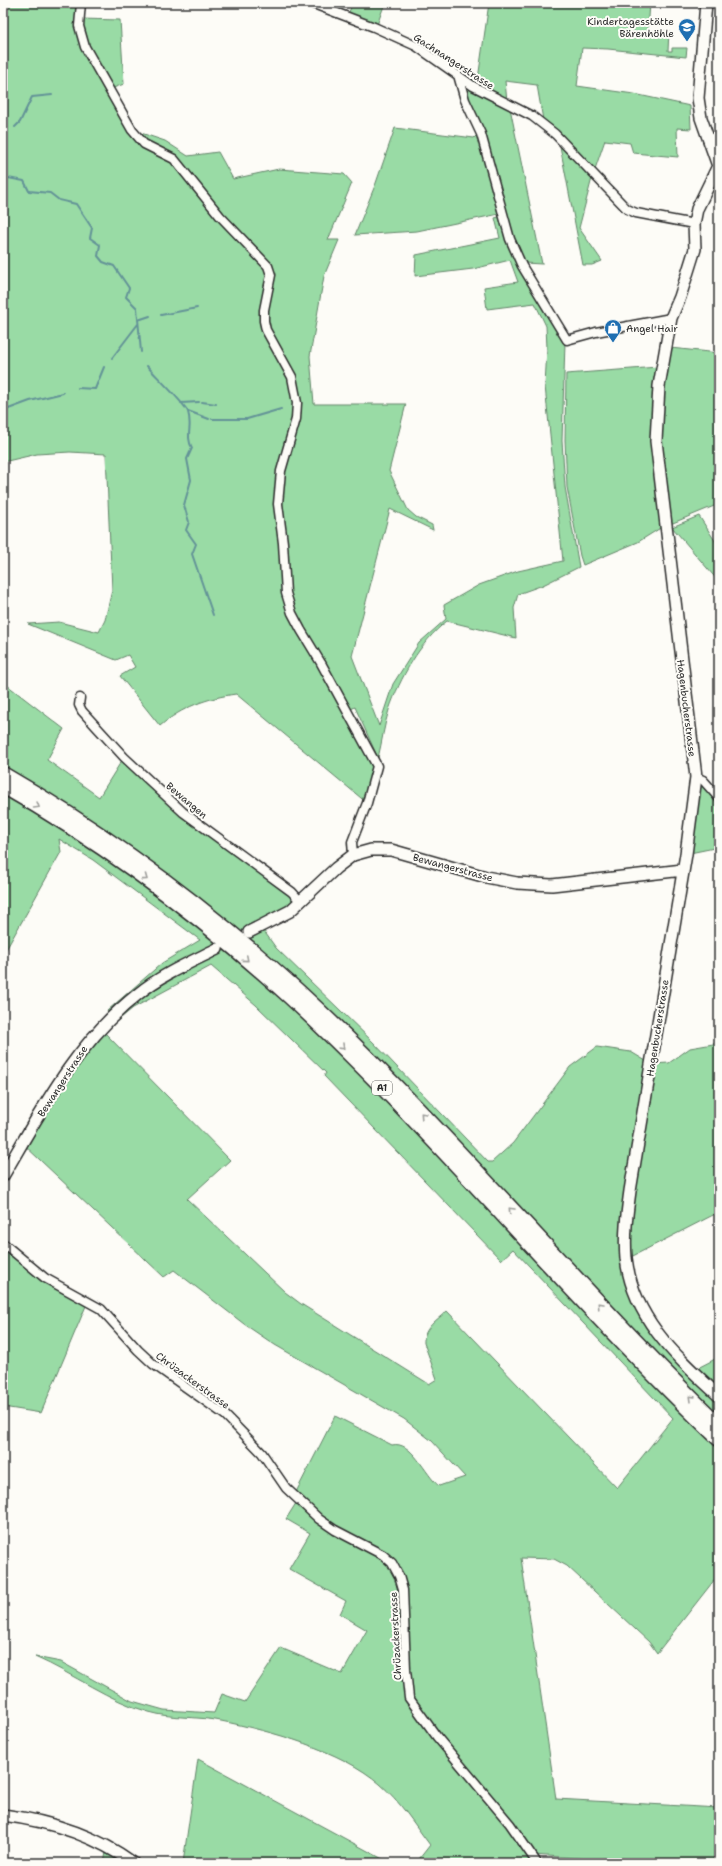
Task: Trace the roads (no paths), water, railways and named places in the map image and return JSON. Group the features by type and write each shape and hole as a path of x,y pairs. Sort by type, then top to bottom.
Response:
{"highway":[{"name":"A1","path":"3,774 93,829 154,871 213,917 297,990 384,1075 612,1317 719,1425"},
{"name":"A1","path":"3,786 83,835 151,882 230,945 289,997 343,1048 409,1115 600,1320 719,1439"}],"street":[{"path":"81,3 79,26 85,47 132,130 144,144 174,159 206,200 268,266 270,271 271,275 264,310 264,321 266,330 292,377 297,403 296,419 281,471 278,504 283,543 286,593 292,613 322,663 377,766 352,842 353,855"},
{"name":"Gachnangerstrasse","path":"311,3 374,27 416,46 481,91 542,122 627,209 636,213 694,224"},
{"path":"706,3 698,98 701,118 719,166"},
{"path":"458,75 465,100 480,134 510,239 522,266 567,340 596,332 671,318"},
{"name":"Hagenbucherstrasse","path":"719,166 702,198 694,224 695,249 680,297 671,318 659,386 656,441 696,777 683,870 630,1191 627,1214 626,1256 631,1279 638,1300 648,1321 662,1340 719,1396"},
{"name":"Bewangen","path":"80,698 79,705 82,711 130,762 183,812 292,892 301,902"},
{"path":"696,777 703,780 719,798"},
{"name":"Bewangerstrasse","path":"249,932 273,921 301,902 336,868 353,855 371,850 391,850 486,877 517,883 552,885 683,870"},
{"name":"Bewangerstrasse","path":"3,1176 62,1078 82,1048 139,993 170,973 217,949"},
{"name":"Chrüzackerstrasse","path":"3,1243 45,1278 101,1309 138,1350 153,1364 225,1415 262,1453 286,1488 318,1519 335,1530 383,1555 392,1563 399,1576 403,1590 408,1698 437,1737 510,1824 537,1863"},
{"path":"3,1816 51,1824 77,1833 107,1846 133,1863"}],"waterway":[{"path":"15,127 20,122 32,97 52,95"},
{"path":"3,177 24,181 29,191 50,193 59,200 76,204 92,228 90,238 100,245 98,256 103,262 114,266 129,288 126,297 137,308 141,352"},
{"path":"161,315 197,308"},
{"path":"138,320 150,316"},
{"path":"112,358 138,324"},
{"path":"147,366 176,396 188,412 190,422 189,439 192,448 187,459 191,480 184,505 189,522 186,530 196,544 192,554 213,615"},
{"path":"78,388 95,389 104,367"},
{"path":"3,411 30,401 63,393"},
{"path":"181,403 199,402"},
{"path":"202,402 216,404"},
{"path":"212,419 247,419 281,409"},
{"path":"188,411 209,419"}],"place":[{"name":"Kindertagesstätte Bärenhöhle","path":"687,42"},
{"name":"Angel Hair","path":"613,343"}]}
